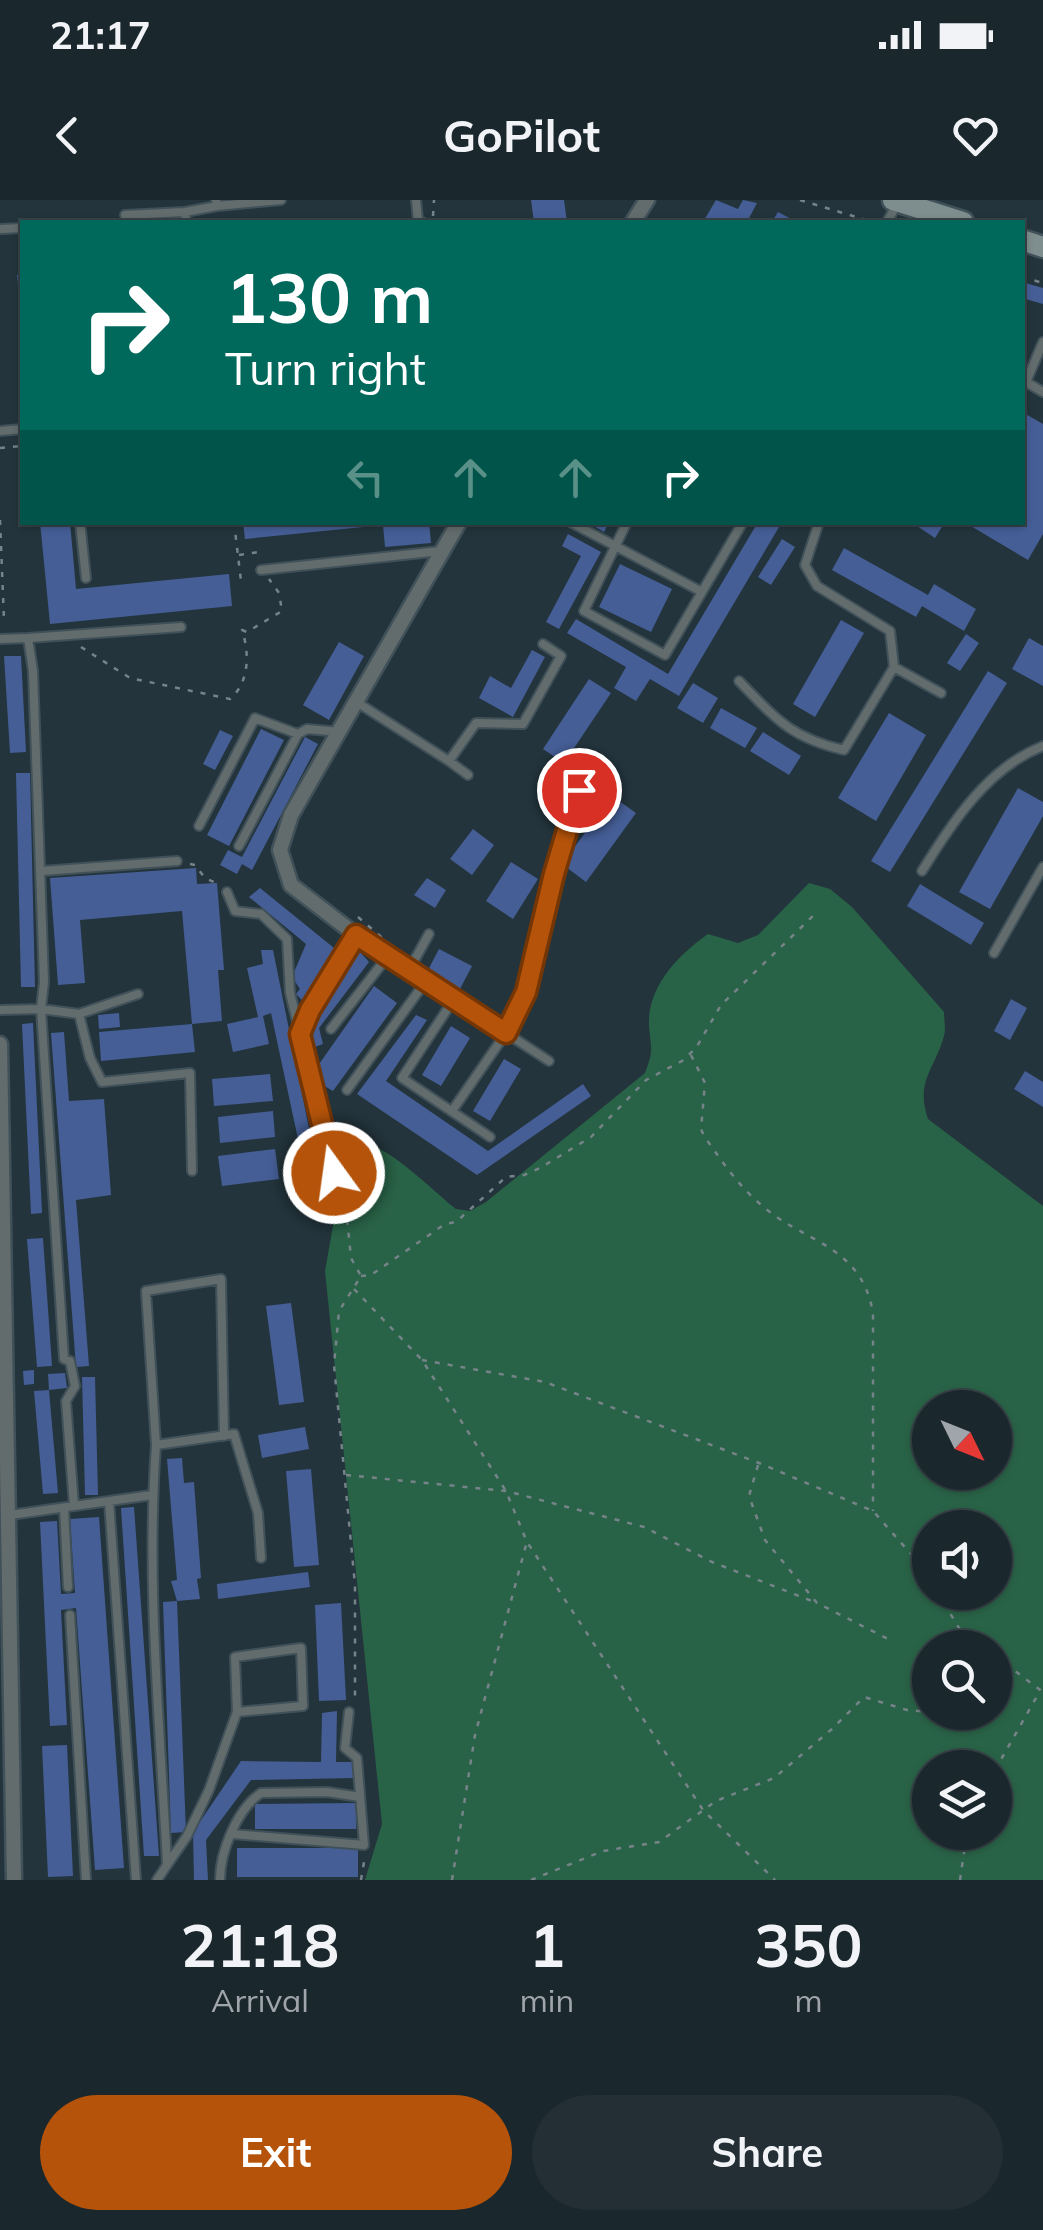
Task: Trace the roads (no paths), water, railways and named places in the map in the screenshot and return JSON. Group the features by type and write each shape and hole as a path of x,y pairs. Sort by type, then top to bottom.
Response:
{"main road":[{"path":"895,201 952,220"}],"street":[{"path":"356,935 291,886 280,850 290,815 457,525"},
{"path":"0,1044 10,1515 5,1738 14,1880"}],"lane":[{"path":"124,215 185,217 216,203 281,200"},
{"path":"1043,342 1026,382 1043,392"},
{"path":"80,525 86,578"},
{"path":"575,525 702,592"},
{"path":"625,525 584,611 665,655 741,525"},
{"path":"739,681 778,721 809,742 844,750 894,667 890,631 817,586 806,565 818,525"},
{"path":"265,569 443,550"},
{"path":"0,639 181,627"},
{"path":"28,638 33,671 42,872 44,982 40,1009 64,1359 70,1361 75,1386 66,1401 68,1587"},
{"path":"449,761 476,723 523,724 560,656 543,644"},
{"path":"894,667 940,693"},
{"path":"358,703 468,775"},
{"path":"199,826 255,718 298,734"},
{"path":"239,846 298,734 306,729 340,732"},
{"path":"922,872 962,809 999,774 1043,746"},
{"path":"452,1111 506,1033 526,992 579,790"},
{"path":"42,872 177,861"},
{"path":"994,953 1043,867"},
{"path":"227,892 234,911 262,914 287,939 290,994 334,1173"},
{"path":"410,970 429,934"},
{"path":"300,1034 310,1010 356,935 550,1061"},
{"path":"331,1030 388,956"},
{"path":"347,1090 426,981"},
{"path":"0,1010 40,1009 79,1014 138,994"},
{"path":"454,999 402,1078 490,1137"},
{"path":"79,1014 90,1058 102,1082 190,1073 192,1170"},
{"path":"167,1864 154,1601 152,1496 156,1445 146,1291 221,1279 224,1436"},
{"path":"156,1445 234,1434 258,1514 261,1558"},
{"path":"10,1515 152,1496"},
{"path":"110,1501 136,1880"},
{"path":"70,1616 86,1880"},
{"path":"157,1880 188,1836 237,1712 235,1657 300,1648 302,1706 237,1712"},
{"path":"233,1834 364,1845 357,1758 345,1748 349,1712"},
{"path":"220,1880 220,1859 234,1826 261,1793 327,1792 360,1797"}]}
